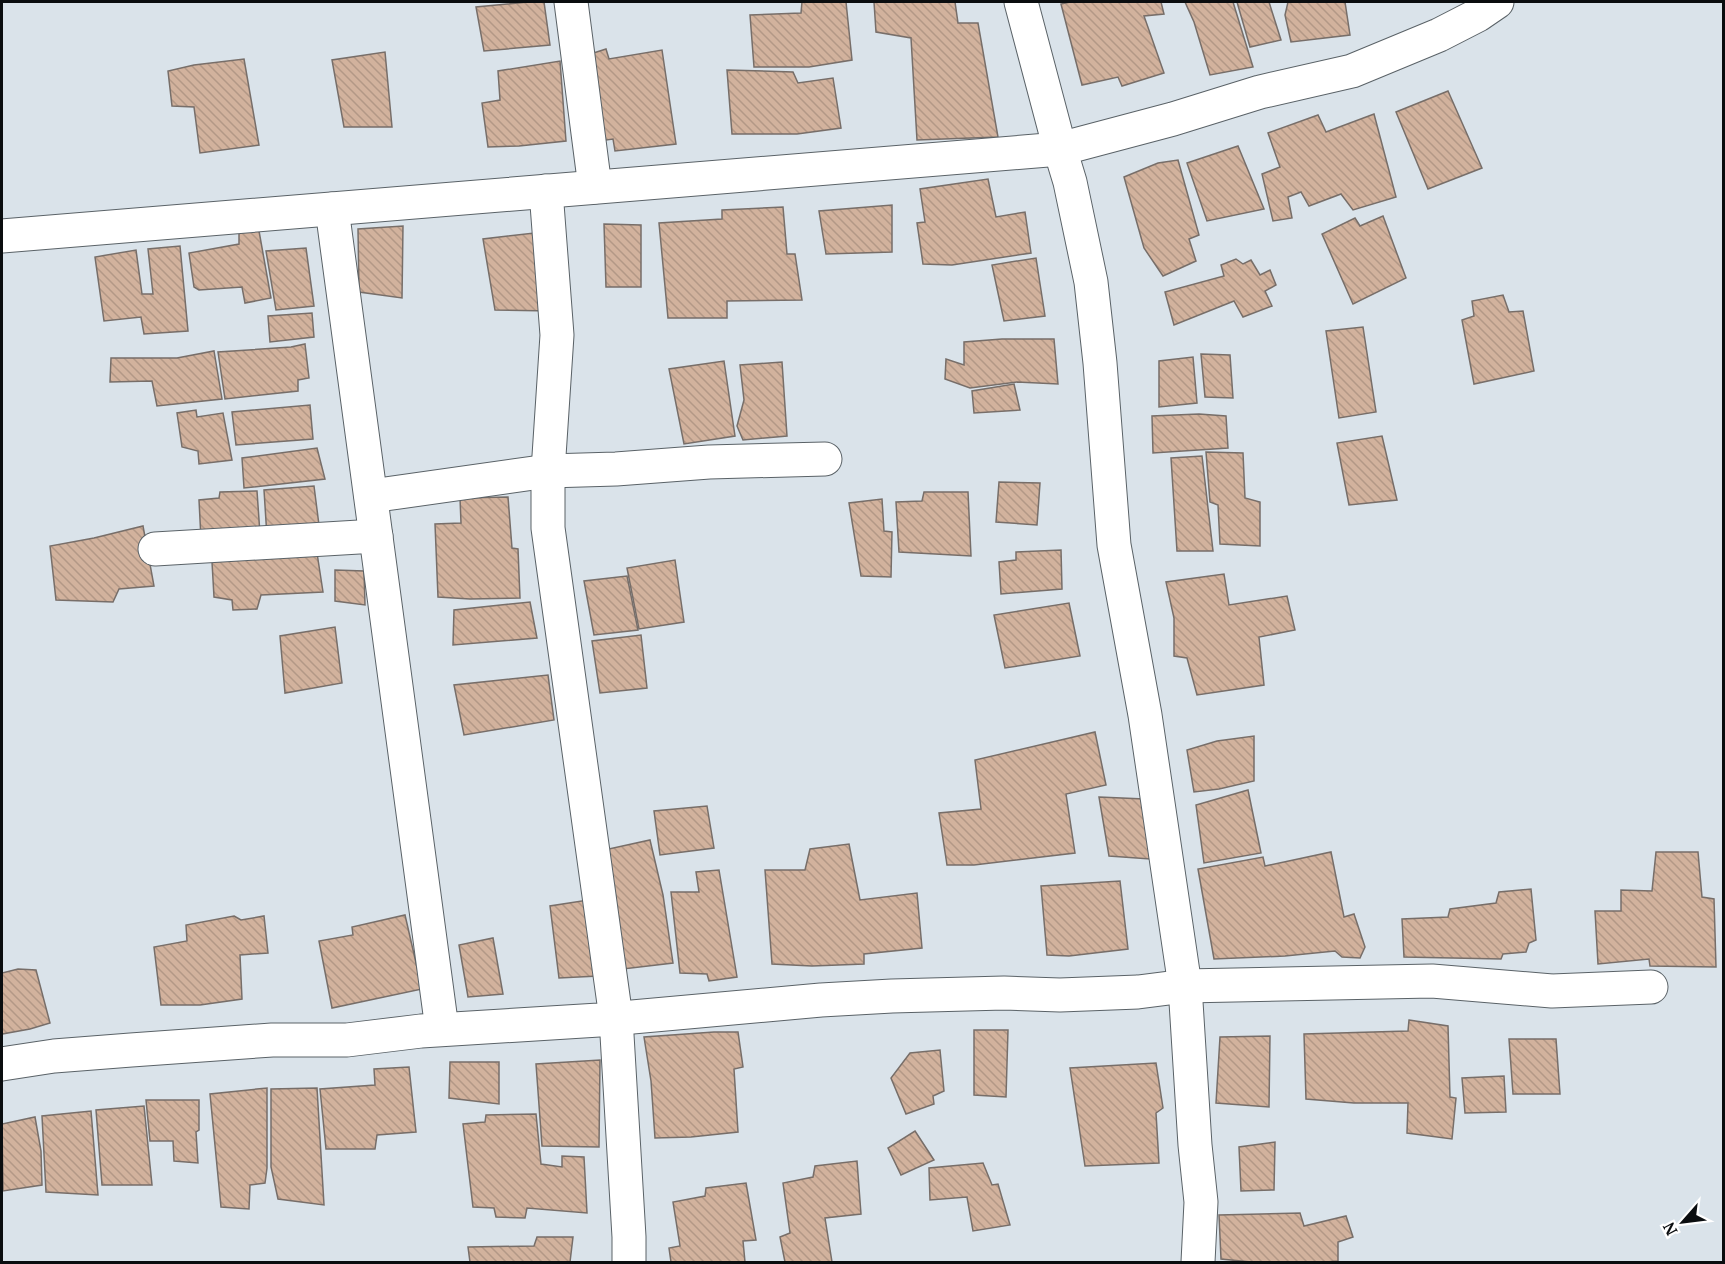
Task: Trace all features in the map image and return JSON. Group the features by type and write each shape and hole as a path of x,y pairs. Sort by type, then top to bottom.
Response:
{"street":[{"path":"571,2 595,187"},
{"path":"1021,2 1071,182 1091,282 1100,363 1114,545 1145,715 1185,987 1201,1202 1198,1263"},
{"path":"2,236 1060,149 1173,119 1260,92 1352,71 1439,35 1478,15 1497,2"},
{"path":"546,191 557,335 548,471 548,528 616,1018 629,1263"},
{"path":"332,209 442,1029"},
{"path":"371,496 548,471 709,462 825,459"},
{"path":"155,549 376,536"},
{"path":"2,1064 54,1056 272,1040 347,1040 442,1029 616,1018 821,1000 1004,993 1060,995 1137,992 1185,987 1432,981 1552,991 1651,987"}],"building":[{"path":"544,2 550,45 484,51 476,7"},
{"path":"802,2 846,2 852,60 809,67 754,67 750,15 801,13"},
{"path":"874,2 955,2 958,23 978,23 998,137 917,140 911,38 876,32"},
{"path":"1070,2 1161,2 1164,14 1144,16 1164,73 1122,86 1118,77 1082,85 1061,4"},
{"path":"1185,2 1233,2 1253,67 1210,75 1194,22"},
{"path":"1237,2 1269,2 1281,40 1250,47"},
{"path":"1288,2 1345,2 1350,35 1291,42 1285,15"},
{"path":"606,49 609,59 662,50 676,144 615,151 613,139 592,142 581,57"},
{"path":"385,52 392,127 344,127 332,60"},
{"path":"244,59 259,145 200,153 194,107 172,106 168,71 194,65"},
{"path":"560,61 566,141 488,147 482,103 500,100 498,71"},
{"path":"727,70 793,72 798,83 833,78 841,128 797,134 732,134"},
{"path":"1448,91 1482,168 1428,189 1396,112"},
{"path":"1374,114 1396,197 1353,210 1341,194 1309,206 1301,192 1288,197 1292,218 1273,221 1262,174 1280,167 1268,133 1318,115 1326,132"},
{"path":"1238,146 1264,209 1207,221 1187,163"},
{"path":"1178,160 1199,235 1189,239 1196,261 1163,276 1144,248 1124,177 1158,163"},
{"path":"988,179 996,217 1025,212 1031,253 952,265 923,264 917,223 925,222 920,189"},
{"path":"892,205 892,252 826,254 819,211"},
{"path":"783,207 787,254 795,254 802,300 727,301 727,318 668,318 659,223 722,219 722,210"},
{"path":"1383,216 1406,278 1353,304 1322,234 1355,218 1360,226"},
{"path":"604,224 641,225 641,287 606,287"},
{"path":"403,226 402,298 359,292 358,229"},
{"path":"259,231 271,298 245,303 242,287 199,290 194,287 189,253 239,244 239,232"},
{"path":"543,232 552,311 495,310 483,239"},
{"path":"180,246 188,331 144,334 141,317 104,321 95,257 136,250 142,294 153,294 148,249"},
{"path":"306,248 314,306 276,310 266,251"},
{"path":"1036,258 1045,316 1004,321 992,265"},
{"path":"1236,259 1243,264 1251,260 1260,275 1270,270 1276,285 1265,291 1272,306 1243,317 1234,301 1174,325 1165,292 1224,276 1221,265"},
{"path":"1503,295 1509,312 1523,311 1534,371 1474,384 1462,320 1474,316 1472,301"},
{"path":"312,313 314,337 270,342 268,316"},
{"path":"1363,327 1376,412 1339,418 1326,331"},
{"path":"1054,339 1058,384 1017,382 970,388 945,379 946,359 964,365 964,342"},
{"path":"305,344 309,378 298,380 298,391 225,399 218,352"},
{"path":"214,351 222,399 157,406 152,381 110,382 111,358 177,358"},
{"path":"1201,354 1230,355 1233,398 1205,397"},
{"path":"1193,357 1197,403 1159,407 1159,361"},
{"path":"724,361 735,436 684,444 669,369"},
{"path":"782,362 787,436 743,440 737,426 744,400 740,365"},
{"path":"1014,384 1020,410 974,413 972,391"},
{"path":"310,405 313,439 236,445 232,412"},
{"path":"196,410 197,417 223,413 232,460 199,464 198,451 182,447 177,413"},
{"path":"1199,414 1226,416 1228,448 1153,453 1152,416"},
{"path":"1382,436 1397,500 1349,505 1337,443"},
{"path":"317,448 325,479 244,488 242,458"},
{"path":"1206,452 1243,453 1245,498 1260,502 1260,546 1220,544 1218,505 1210,502"},
{"path":"1202,456 1213,551 1177,551 1171,458"},
{"path":"999,482 1040,483 1037,525 996,522"},
{"path":"314,486 320,533 267,537 264,490"},
{"path":"257,491 260,534 201,539 199,500 219,498 220,492"},
{"path":"924,492 968,492 971,556 899,552 896,502 922,501"},
{"path":"508,497 512,548 518,549 520,598 438,597 435,524 461,523 460,498"},
{"path":"882,499 884,531 892,532 891,577 861,576 849,503"},
{"path":"143,526 154,586 119,589 113,602 56,600 50,546"},
{"path":"1061,550 1062,589 1001,594 999,562 1016,560 1016,552"},
{"path":"317,553 323,592 261,595 257,609 233,610 232,600 214,597 212,562"},
{"path":"675,560 684,622 639,629 627,568"},
{"path":"335,570 364,571 365,605 335,601"},
{"path":"1224,574 1229,605 1287,596 1295,630 1259,637 1264,685 1197,695 1187,658 1174,656 1174,618 1166,582"},
{"path":"627,576 638,630 594,635 584,581"},
{"path":"530,602 537,638 453,645 454,610"},
{"path":"1069,603 1080,656 1005,668 994,615"},
{"path":"335,627 342,683 285,693 280,636"},
{"path":"641,635 647,688 600,693 592,641"},
{"path":"548,675 554,720 464,735 454,685"},
{"path":"1095,732 1106,785 1066,794 1075,853 974,865 947,865 939,813 981,809 975,760"},
{"path":"1254,736 1254,781 1194,792 1187,750 1217,741"},
{"path":"1248,790 1261,853 1204,863 1196,805"},
{"path":"1099,797 1144,799 1150,859 1109,856"},
{"path":"707,806 714,848 660,855 654,811"},
{"path":"650,840 663,895 673,963 623,969 604,850"},
{"path":"849,844 860,900 917,893 922,948 864,954 864,964 812,966 772,964 765,870 805,870 810,849"},
{"path":"1331,852 1344,917 1354,914 1365,947 1360,958 1342,957 1335,951 1214,959 1198,869 1263,857 1265,866"},
{"path":"1656,852 1698,852 1702,897 1714,899 1716,967 1650,966 1649,959 1598,964 1595,911 1621,911 1621,890 1652,891"},
{"path":"719,870 737,977 709,981 707,974 680,973 671,892 699,892 696,872"},
{"path":"1120,881 1128,949 1069,956 1047,955 1041,886"},
{"path":"1531,889 1536,940 1529,943 1526,952 1503,954 1501,959 1404,957 1402,919 1448,917 1450,909 1496,903 1499,892"},
{"path":"588,900 598,976 559,978 550,906"},
{"path":"405,915 422,989 332,1008 319,941 353,935 352,927"},
{"path":"234,916 241,920 264,916 268,953 240,955 242,999 200,1005 161,1005 154,947 187,941 186,925"},
{"path":"493,938 503,994 468,997 459,945"},
{"path":"18,969 36,970 50,1023 2,1034 2,973"},
{"path":"1409,1020 1448,1026 1450,1097 1456,1098 1452,1139 1407,1133 1408,1103 1354,1103 1306,1099 1304,1034 1408,1031"},
{"path":"974,1030 1008,1030 1006,1097 974,1095"},
{"path":"738,1032 743,1067 734,1069 738,1132 655,1138 651,1081 644,1037"},
{"path":"1270,1036 1269,1107 1216,1103 1220,1037"},
{"path":"1509,1039 1556,1039 1560,1094 1513,1094"},
{"path":"940,1050 944,1091 933,1096 934,1104 906,1114 891,1078 910,1053"},
{"path":"600,1060 599,1147 542,1146 536,1064"},
{"path":"450,1062 499,1062 499,1104 449,1098"},
{"path":"1156,1063 1163,1108 1156,1113 1159,1163 1085,1166 1070,1068"},
{"path":"409,1067 416,1132 377,1135 375,1149 326,1149 320,1089 375,1085 374,1069"},
{"path":"1504,1076 1506,1112 1465,1113 1462,1078"},
{"path":"267,1088 265,1183 250,1185 249,1209 221,1207 210,1094"},
{"path":"317,1088 324,1205 278,1199 271,1167 271,1089"},
{"path":"146,1100 199,1100 199,1130 196,1132 198,1163 174,1161 173,1141 150,1141"},
{"path":"144,1106 152,1185 102,1185 96,1110"},
{"path":"91,1111 98,1195 46,1192 42,1116"},
{"path":"536,1114 541,1164 562,1167 562,1156 584,1157 587,1213 527,1208 525,1218 496,1217 494,1208 473,1207 463,1124 485,1122 486,1115"},
{"path":"35,1117 41,1151 42,1185 3,1191 2,1124"},
{"path":"915,1131 934,1160 901,1175 888,1148"},
{"path":"1275,1142 1274,1190 1241,1191 1239,1147"},
{"path":"857,1161 861,1214 825,1218 832,1262 785,1262 780,1237 790,1233 783,1183 813,1177 815,1166"},
{"path":"983,1163 992,1185 998,1184 1010,1225 973,1231 967,1197 930,1200 929,1168"},
{"path":"746,1183 756,1240 743,1241 745,1262 671,1262 669,1248 680,1246 673,1202 705,1196 706,1188"},
{"path":"1300,1213 1304,1226 1346,1216 1353,1237 1338,1242 1338,1261 1251,1262 1221,1259 1219,1215"},
{"path":"537,1237 573,1237 570,1262 470,1262 468,1247 534,1246"}]}
